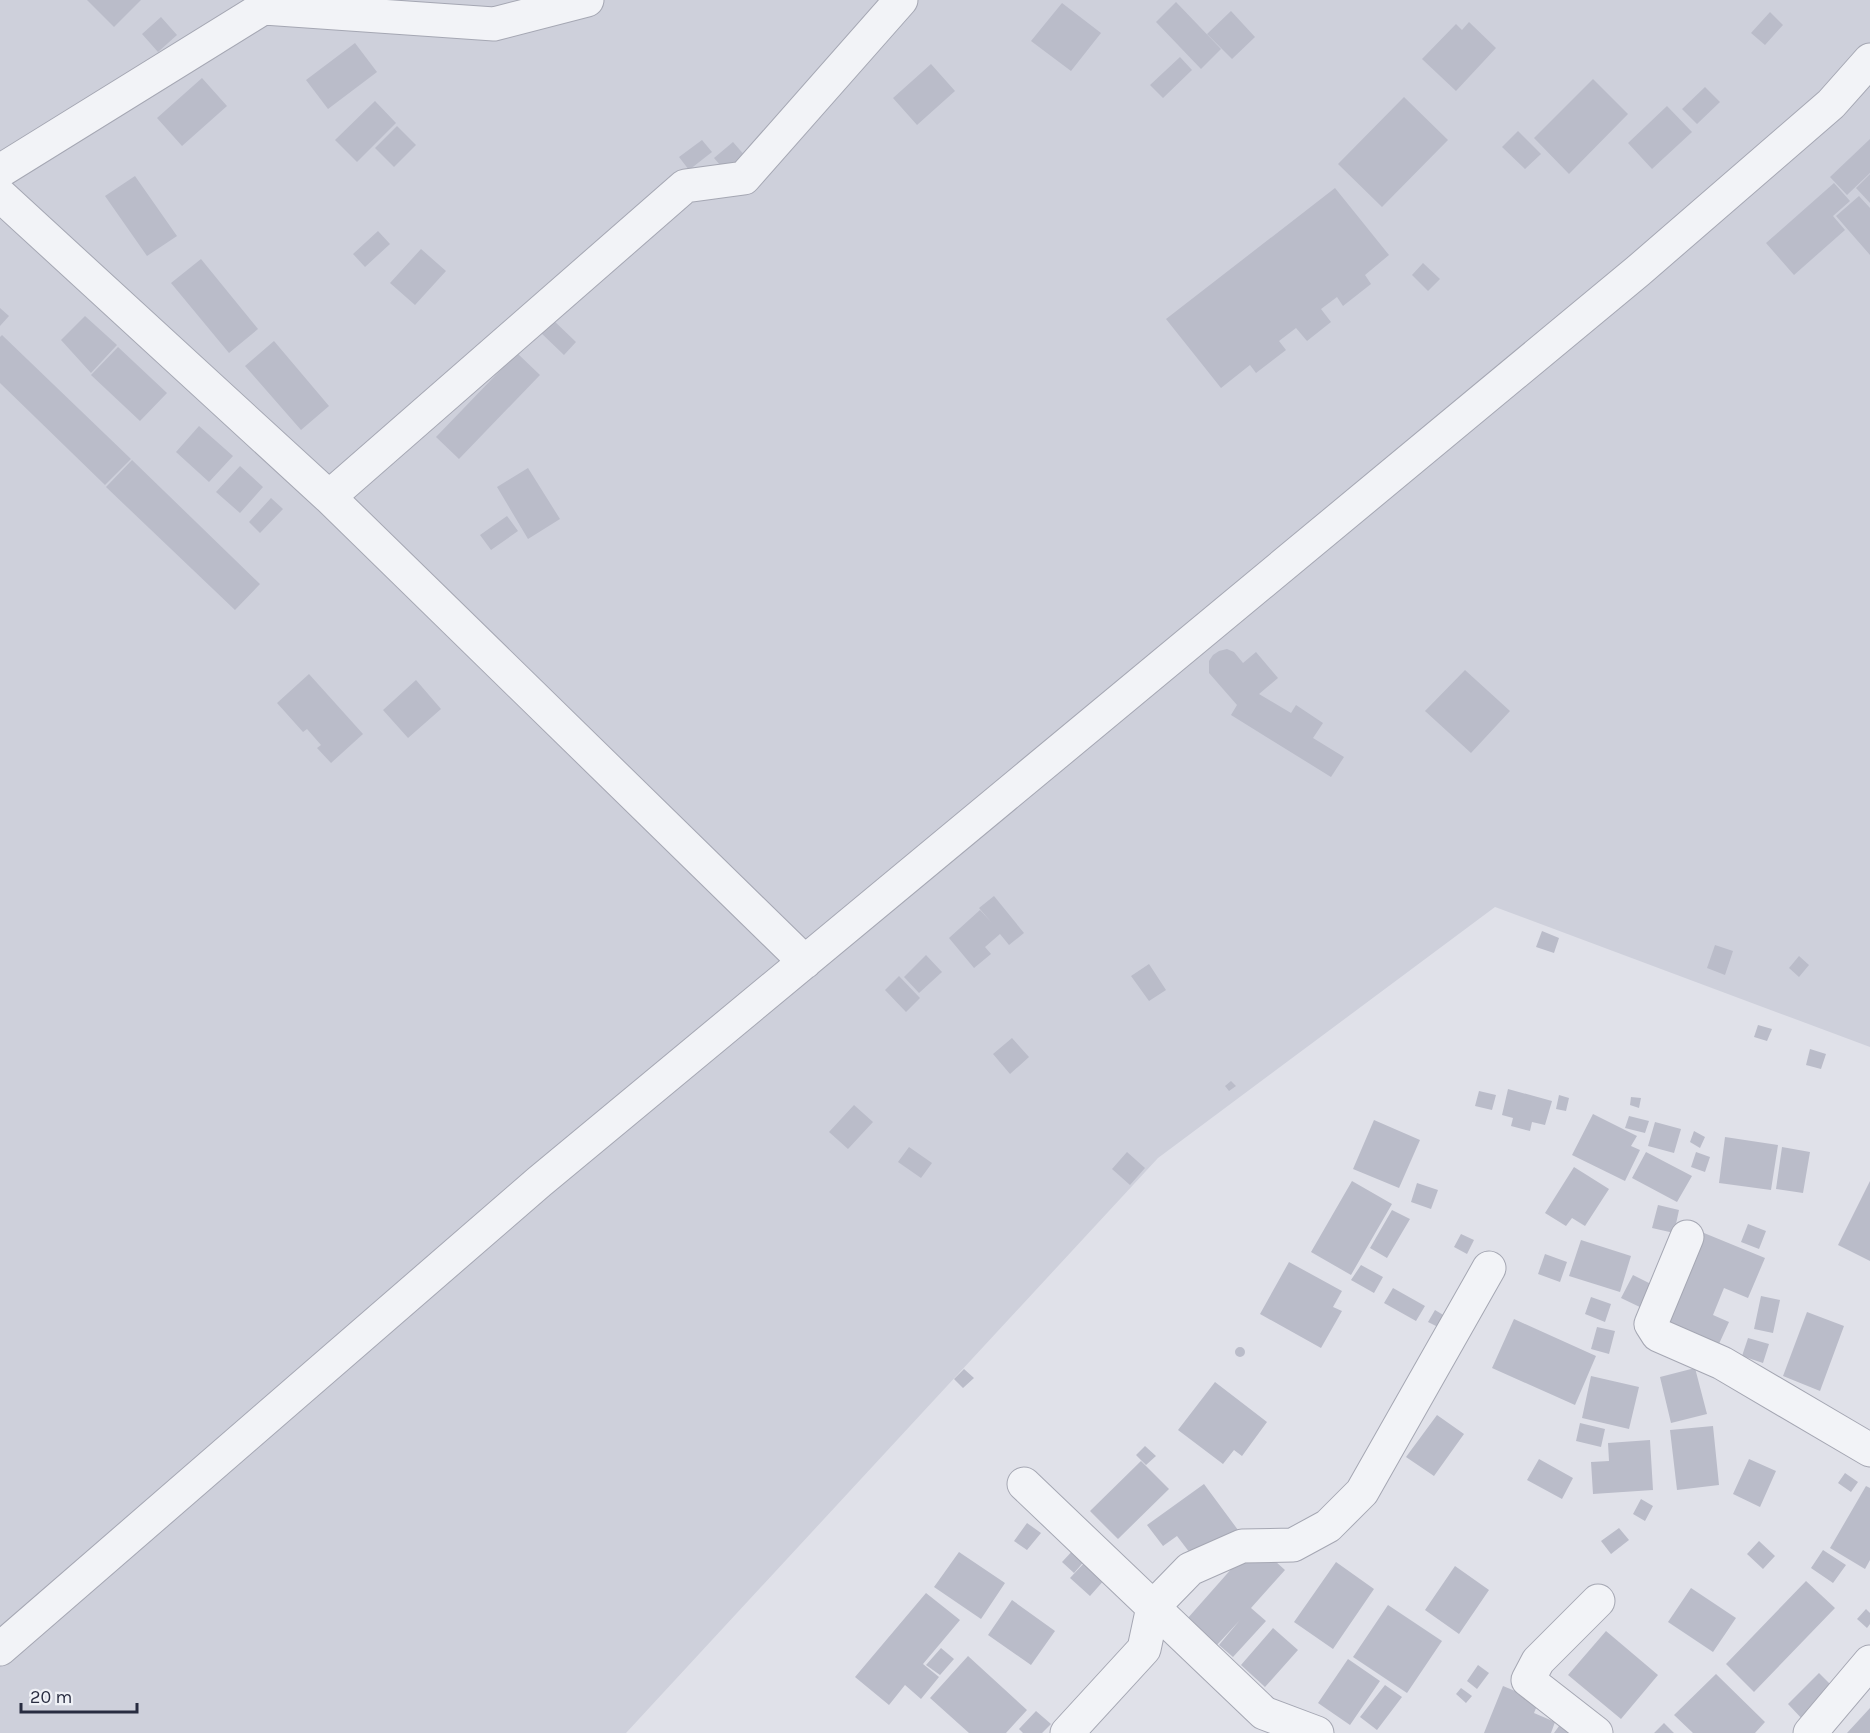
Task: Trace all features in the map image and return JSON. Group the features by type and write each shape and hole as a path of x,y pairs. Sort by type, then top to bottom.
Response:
{"street":[{"path":"0,171 270,4 494,24 587,0"},
{"path":"329,497 685,186 744,178 901,0"},
{"path":"0,1649 539,1182 1638,271 1831,104 1870,60"},
{"path":"0,195 329,497 805,962"},
{"path":"1687,1237 1651,1324 1658,1335 1722,1363 1870,1450"},
{"path":"1067,1733 1144,1649 1153,1607 1190,1569 1242,1546 1293,1545 1328,1526 1362,1492 1489,1268"},
{"path":"1024,1484 1264,1713 1317,1733"},
{"path":"1596,1733 1528,1680 1538,1661 1598,1601"},
{"path":"1810,1733 1870,1662"}],"shaded area":[{"path":"0,0 1870,0 1870,1047 1495,907 1158,1158 626,1733 0,1733"}],"building":[{"path":"87,0 141,0 114,27"},
{"path":"1176,2 1221,49 1201,69 1156,22"},
{"path":"1062,3 1101,33 1071,71 1031,41"},
{"path":"1231,11 1255,37 1232,59 1207,34"},
{"path":"1770,12 1783,25 1765,45 1751,33"},
{"path":"161,17 177,35 158,52 142,34"},
{"path":"1469,22 1496,48 1456,91 1422,59 1456,24 1462,30"},
{"path":"355,43 377,72 328,109 306,80"},
{"path":"1180,57 1192,70 1163,98 1150,85"},
{"path":"931,64 955,91 917,125 893,98"},
{"path":"202,78 227,106 182,146 157,118"},
{"path":"1593,79 1628,114 1569,174 1534,138"},
{"path":"1705,87 1720,102 1697,124 1682,109"},
{"path":"1404,97 1448,140 1382,207 1338,164"},
{"path":"375,101 396,123 357,162 335,140"},
{"path":"1667,106 1692,132 1652,169 1628,143"},
{"path":"397,126 416,145 394,167 375,148"},
{"path":"1518,131 1541,154 1525,169 1502,147"},
{"path":"1870,139 1870,173 1847,195 1830,177"},
{"path":"702,140 712,152 689,170 679,157"},
{"path":"733,142 746,157 727,173 714,158"},
{"path":"1870,174 1870,203 1856,188"},
{"path":"135,176 177,236 147,256 105,196"},
{"path":"1834,183 1850,201 1833,216 1845,230 1794,275 1766,243"},
{"path":"1335,188 1389,255 1365,275 1371,284 1343,306 1337,297 1321,309 1331,322 1307,341 1296,328 1279,341 1286,350 1256,373 1250,365 1221,388 1166,319"},
{"path":"1859,196 1870,208 1870,255 1836,216"},
{"path":"378,231 390,244 365,267 353,254"},
{"path":"421,249 446,271 415,305 390,283"},
{"path":"201,259 258,329 229,353 171,283"},
{"path":"1423,263 1440,279 1428,291 1412,275"},
{"path":"0,308 9,316 0,326"},
{"path":"85,316 117,345 91,373 61,340"},
{"path":"551,318 576,342 564,355 539,331"},
{"path":"2,335 131,459 105,485 0,383 0,337"},
{"path":"274,341 329,406 301,430 245,366"},
{"path":"118,347 167,393 140,421 91,375"},
{"path":"517,353 540,375 459,459 436,437"},
{"path":"199,426 233,456 209,482 176,452"},
{"path":"132,460 260,584 235,610 106,487"},
{"path":"240,466 263,487 240,513 216,492"},
{"path":"528,468 560,519 528,539 497,487"},
{"path":"271,498 283,509 260,533 249,522"},
{"path":"507,516 518,531 491,550 480,535"},
{"path":"1227,649 1234,652 1243,663 1256,652 1278,678 1259,694 1291,713 1296,705 1323,723 1313,738 1344,757 1331,777 1231,715 1237,705 1209,673 1209,661 1213,655"},
{"path":"1465,670 1510,711 1471,753 1425,711"},
{"path":"309,674 363,734 331,763 317,748 321,745 307,729 303,732 277,703"},
{"path":"416,680 441,709 408,738 383,710"},
{"path":"994,896 1024,933 1009,945 1000,934 985,947 991,954 974,968 949,938 980,910 992,923 979,908"},
{"path":"1542,931 1559,938 1554,953 1536,947"},
{"path":"1715,945 1733,951 1725,975 1707,968"},
{"path":"926,955 942,972 919,993 904,977"},
{"path":"1799,956 1809,965 1799,977 1789,968"},
{"path":"1149,964 1166,990 1149,1001 1131,976"},
{"path":"899,976 920,998 906,1012 885,990"},
{"path":"1758,1025 1772,1029 1767,1041 1754,1037"},
{"path":"1012,1038 1029,1057 1010,1074 993,1054"},
{"path":"1810,1049 1826,1054 1821,1069 1806,1065"},
{"path":"1231,1081 1236,1086 1229,1091 1225,1086"},
{"path":"1508,1089 1552,1101 1545,1125 1532,1122 1530,1131 1511,1126 1513,1118 1502,1115"},
{"path":"1479,1091 1496,1095 1492,1110 1475,1106"},
{"path":"1559,1095 1569,1098 1566,1111 1556,1109"},
{"path":"1631,1097 1641,1098 1639,1108 1630,1105"},
{"path":"854,1105 873,1122 848,1149 829,1132"},
{"path":"1593,1114 1637,1136 1631,1146 1640,1150 1625,1181 1572,1155"},
{"path":"1629,1116 1649,1121 1645,1133 1625,1128"},
{"path":"1374,1120 1420,1140 1399,1188 1353,1169"},
{"path":"1655,1122 1681,1129 1674,1153 1648,1146"},
{"path":"1694,1131 1705,1137 1700,1148 1690,1142"},
{"path":"1725,1137 1778,1145 1771,1190 1719,1183"},
{"path":"909,1147 932,1163 921,1178 898,1162"},
{"path":"1782,1147 1810,1152 1803,1193 1776,1189"},
{"path":"1127,1152 1145,1168 1130,1185 1112,1169"},
{"path":"1646,1152 1692,1176 1677,1202 1632,1178"},
{"path":"1696,1152 1710,1157 1705,1172 1691,1167"},
{"path":"1574,1167 1609,1189 1585,1226 1572,1218 1566,1226 1545,1213"},
{"path":"1352,1181 1392,1204 1351,1275 1311,1252"},
{"path":"1870,1181 1870,1261 1838,1245"},
{"path":"1417,1183 1438,1190 1431,1209 1411,1202"},
{"path":"1658,1205 1679,1210 1674,1233 1652,1228"},
{"path":"1392,1210 1410,1219 1387,1258 1370,1248"},
{"path":"1748,1224 1766,1231 1759,1249 1741,1242"},
{"path":"1704,1233 1765,1258 1748,1298 1724,1288 1713,1315 1729,1322 1718,1346 1666,1325"},
{"path":"1461,1234 1474,1240 1467,1254 1454,1247"},
{"path":"1581,1240 1631,1256 1620,1292 1569,1276"},
{"path":"1545,1254 1567,1262 1560,1282 1538,1274"},
{"path":"1289,1262 1342,1291 1333,1307 1342,1311 1321,1348 1260,1314"},
{"path":"1361,1265 1383,1277 1374,1293 1351,1280"},
{"path":"1633,1275 1655,1286 1644,1309 1621,1298"},
{"path":"1393,1288 1425,1306 1416,1321 1384,1303"},
{"path":"1761,1296 1780,1300 1773,1333 1754,1329"},
{"path":"1591,1297 1611,1304 1605,1322 1585,1314"},
{"path":"1435,1310 1450,1319 1444,1330 1428,1322"},
{"path":"1807,1312 1844,1326 1820,1391 1783,1376"},
{"path":"1514,1319 1596,1356 1575,1405 1492,1368"},
{"path":"1597,1327 1615,1331 1609,1354 1591,1349"},
{"path":"1748,1338 1769,1344 1763,1363 1742,1356"},
{"path":"1240,1347 1245,1352 1240,1357 1235,1352"},
{"path":"1695,1368 1707,1414 1671,1423 1660,1377"},
{"path":"964,1369 974,1378 963,1388 954,1379"},
{"path":"1591,1376 1639,1387 1629,1429 1582,1418"},
{"path":"1215,1382 1267,1422 1242,1456 1234,1450 1223,1464 1178,1430"},
{"path":"1437,1415 1464,1434 1434,1476 1406,1457"},
{"path":"1580,1423 1605,1429 1601,1447 1576,1441"},
{"path":"1713,1426 1719,1485 1677,1490 1670,1430"},
{"path":"1650,1440 1653,1490 1593,1494 1591,1462 1609,1461 1608,1443"},
{"path":"1145,1446 1156,1456 1146,1465 1136,1455"},
{"path":"1539,1459 1573,1478 1562,1499 1527,1480"},
{"path":"1749,1459 1776,1471 1760,1507 1733,1494"},
{"path":"1141,1461 1169,1489 1118,1539 1090,1511"},
{"path":"1845,1473 1858,1482 1851,1492 1838,1483"},
{"path":"1204,1484 1238,1530 1196,1561 1177,1536 1163,1546 1147,1525"},
{"path":"1866,1486 1870,1488 1870,1560 1865,1569 1830,1548"},
{"path":"1641,1499 1653,1506 1645,1521 1633,1514"},
{"path":"1027,1523 1041,1533 1027,1550 1014,1541"},
{"path":"1619,1528 1629,1540 1611,1554 1601,1541"},
{"path":"1759,1541 1775,1556 1763,1569 1747,1554"},
{"path":"1076,1547 1087,1558 1074,1573 1062,1562"},
{"path":"1823,1550 1846,1565 1833,1583 1811,1568"},
{"path":"959,1552 1005,1583 981,1619 934,1587"},
{"path":"1241,1558 1275,1561 1285,1570 1251,1608 1266,1621 1233,1657 1219,1645 1240,1620 1217,1645 1187,1619"},
{"path":"1087,1560 1106,1578 1090,1596 1070,1578"},
{"path":"1336,1562 1374,1589 1333,1649 1294,1622"},
{"path":"1455,1566 1489,1590 1459,1634 1425,1610"},
{"path":"1806,1581 1835,1608 1754,1692 1726,1664"},
{"path":"1691,1588 1736,1618 1713,1652 1668,1622"},
{"path":"926,1593 960,1620 923,1664 939,1677 921,1699 905,1685 889,1705 855,1677"},
{"path":"1012,1600 1055,1631 1031,1665 988,1635"},
{"path":"1388,1605 1442,1641 1407,1693 1353,1657"},
{"path":"1866,1609 1870,1613 1870,1624 1867,1628 1857,1619"},
{"path":"1273,1628 1298,1650 1265,1687 1241,1665"},
{"path":"1606,1631 1658,1675 1621,1719 1568,1675"},
{"path":"941,1648 954,1659 940,1675 926,1665"},
{"path":"968,1656 1027,1710 1006,1733 969,1733 930,1698"},
{"path":"1348,1659 1380,1681 1350,1725 1318,1703"},
{"path":"1478,1665 1489,1673 1477,1689 1467,1681"},
{"path":"1819,1673 1836,1690 1804,1721 1788,1704"},
{"path":"1716,1674 1765,1722 1755,1733 1693,1733 1674,1715"},
{"path":"1385,1685 1402,1697 1377,1730 1360,1717"},
{"path":"1503,1686 1539,1701 1534,1713 1555,1722 1551,1733 1484,1733"},
{"path":"1461,1688 1472,1696 1466,1703 1456,1694"},
{"path":"1870,1708 1870,1733 1847,1733"},
{"path":"1036,1711 1051,1724 1042,1733 1023,1733 1019,1729"},
{"path":"1564,1719 1584,1733 1554,1733"},
{"path":"1664,1723 1674,1733 1654,1733"}]}
